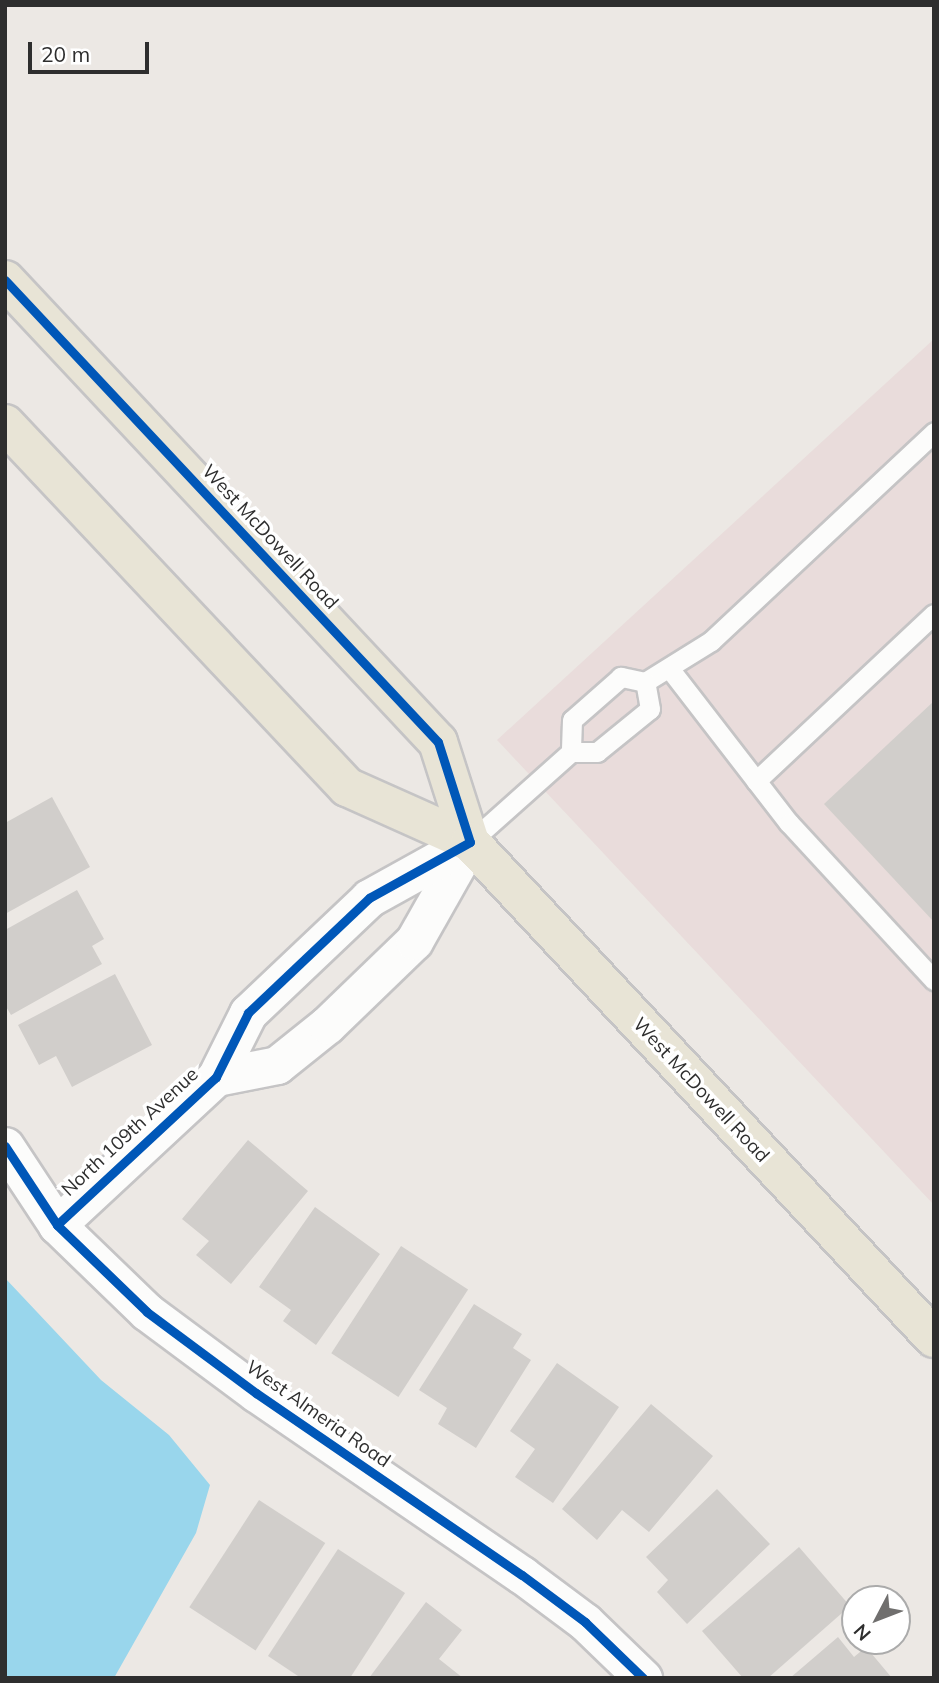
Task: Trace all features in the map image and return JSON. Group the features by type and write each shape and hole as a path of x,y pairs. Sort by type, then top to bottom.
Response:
{"main road":[{"name":"West McDowell Road","path":"5,280 438,742 470,842"},
{"name":"West McDowell Road","path":"5,424 347,787 470,842 934,1338"}],"street":[{"name":"North 109th Avenue","path":"216,1077 277,1065 327,1025 414,942 470,842"},
{"name":"North 109th Avenue","path":"57,1225 216,1077 248,1013 369,898 470,842"},
{"name":"West Almeria Road","path":"5,1146 57,1225 147,1312 543,1591 585,1622 643,1678"}],"lane":[{"path":"571,752 572,720 621,677 645,682 711,641 934,432"},
{"path":"756,781 934,614"},
{"path":"669,668 789,823 934,980"},
{"path":"470,842 571,752 597,752 650,709 645,682"}],"shaded area":[{"path":"934,339 934,1205 497,740"}],"water":[{"path":"5,1278 101,1380 169,1435 210,1485 196,1533 114,1678 5,1678"}],"building":[{"path":"934,701 934,922 824,804"},
{"path":"52,797 90,867 5,914 5,823"},
{"path":"77,890 104,939 92,946 102,964 11,1015 5,1005 5,930"},
{"path":"115,974 152,1045 72,1087 56,1056 39,1065 18,1025"},
{"path":"248,1140 308,1191 231,1284 196,1255 209,1241 182,1219"},
{"path":"315,1207 380,1254 316,1345 283,1321 291,1310 259,1287"},
{"path":"401,1246 468,1290 398,1397 331,1353"},
{"path":"474,1304 522,1334 513,1348 531,1360 476,1448 438,1424 447,1408 419,1390"},
{"path":"557,1363 619,1407 553,1503 515,1477 535,1449 510,1431"},
{"path":"651,1404 713,1456 649,1532 622,1510 597,1540 562,1509"},
{"path":"717,1489 770,1544 687,1624 657,1592 668,1580 646,1557"},
{"path":"259,1500 325,1543 256,1650 189,1607"},
{"path":"799,1547 841,1596 841,1614 768,1678 743,1678 702,1631"},
{"path":"338,1549 405,1593 350,1678 301,1678 268,1656"},
{"path":"426,1602 462,1630 439,1659 463,1678 369,1678"},
{"path":"838,1637 841,1641 841,1655 873,1655 892,1678 790,1678"}],"cycle path":[{"path":"5,280 438,742 470,842 369,898 248,1013 216,1077 57,1225"},
{"path":"5,1146 57,1225 147,1312 256,1393 522,1575 585,1622 643,1678"}]}
